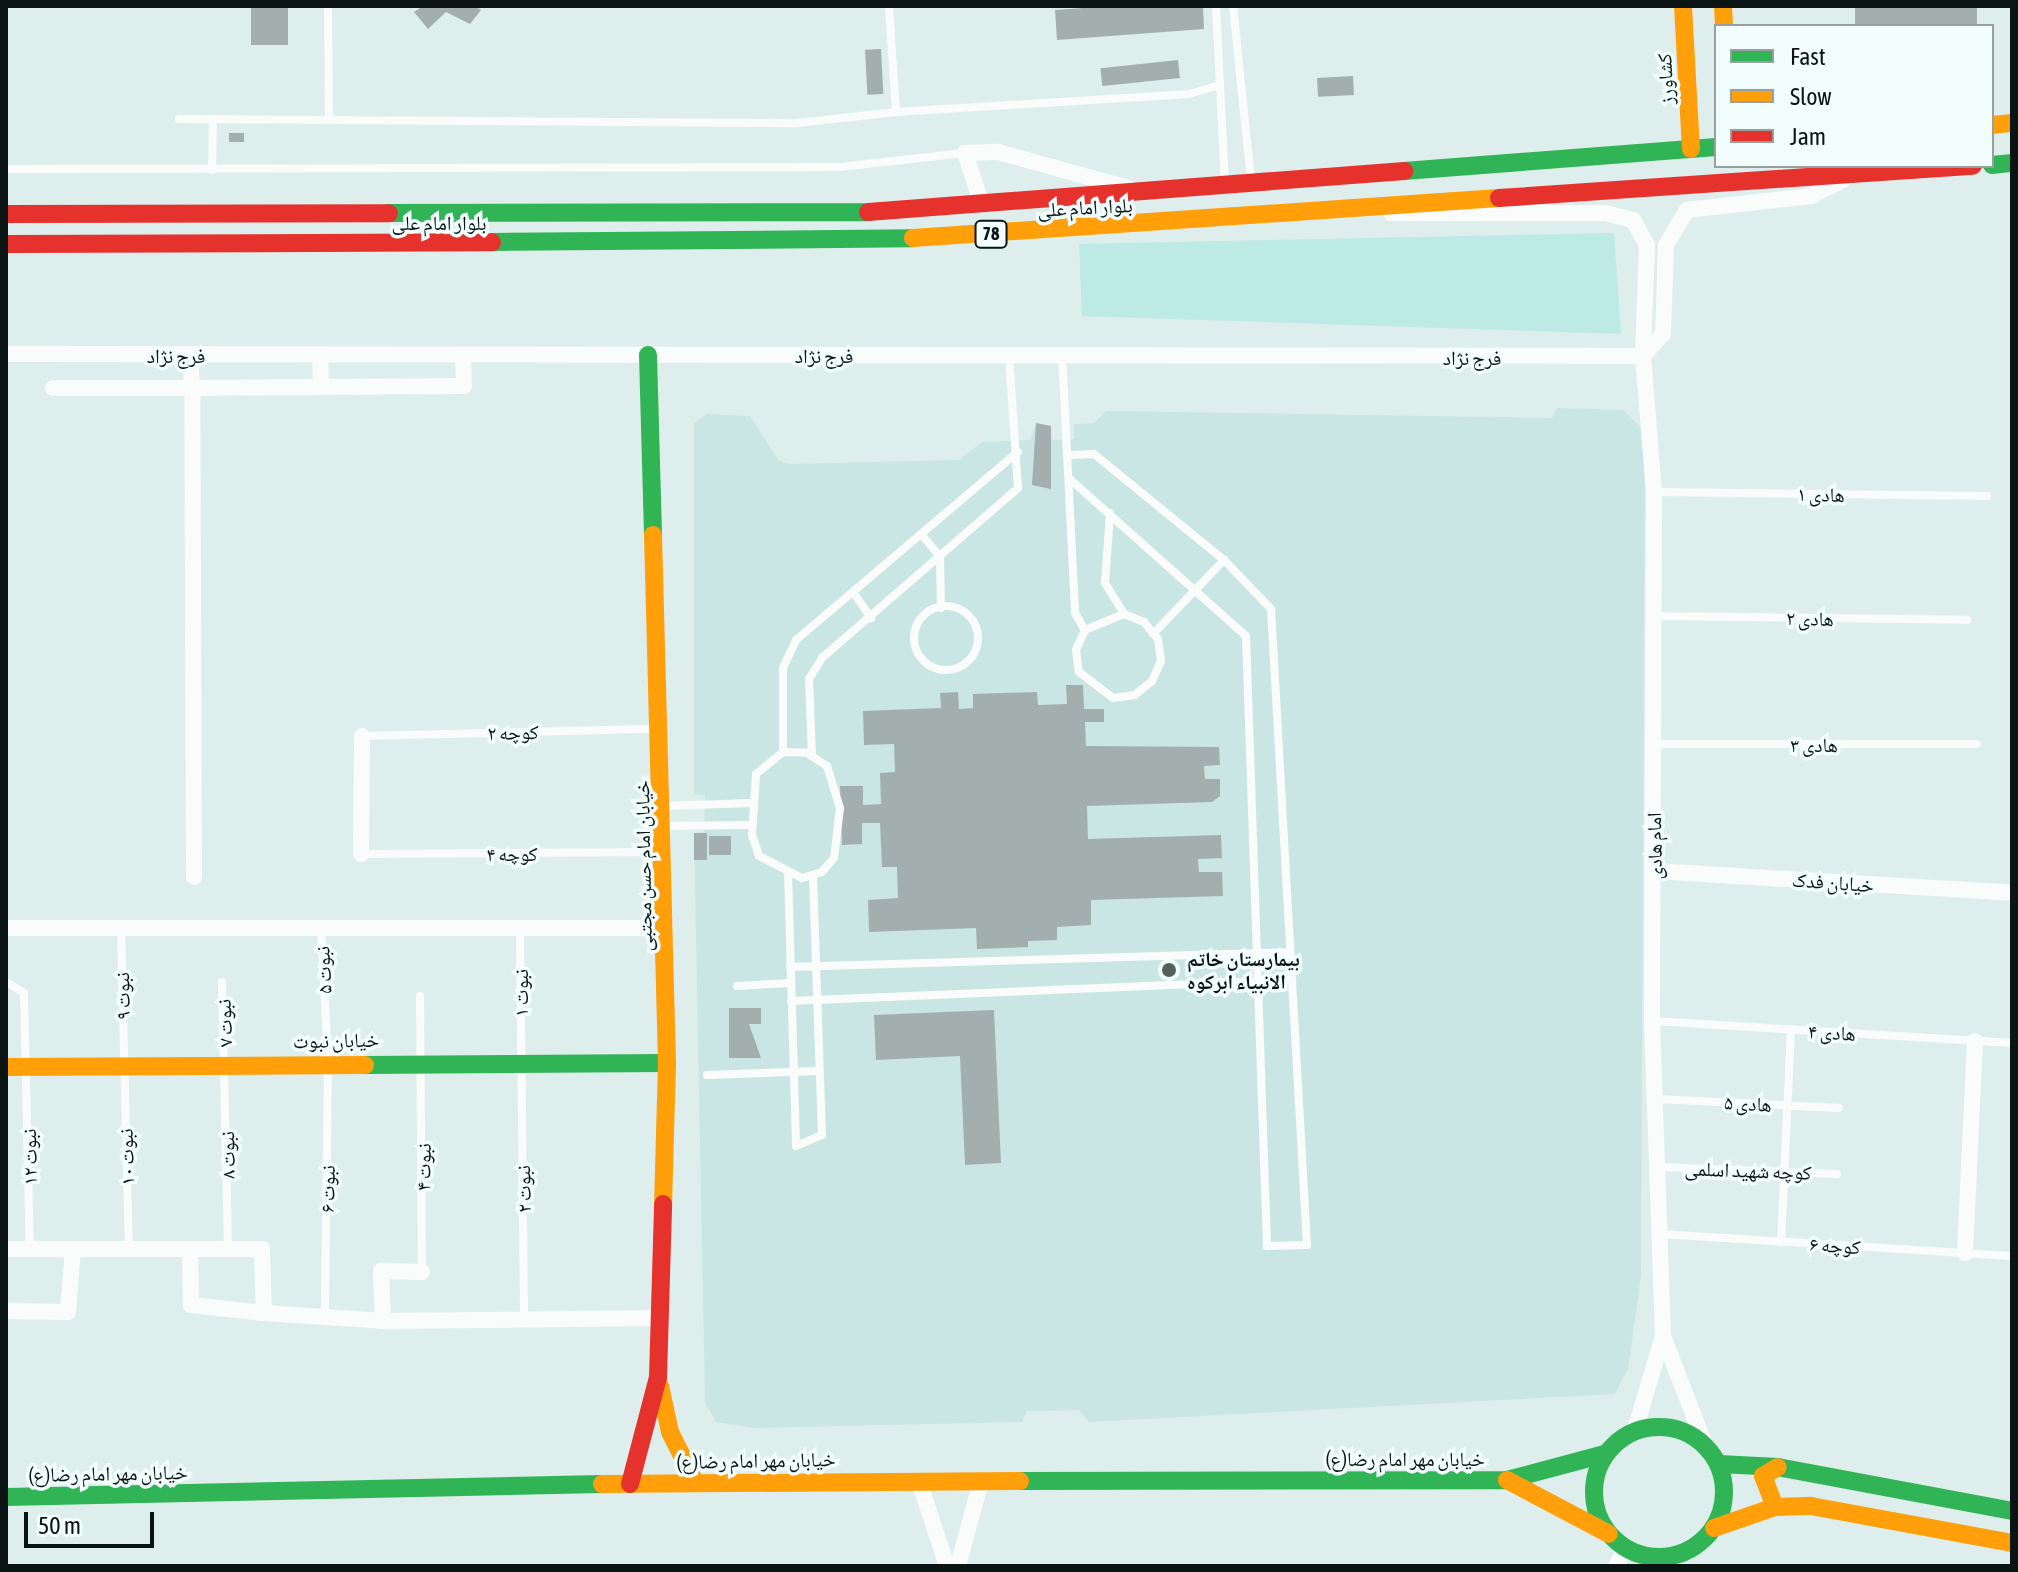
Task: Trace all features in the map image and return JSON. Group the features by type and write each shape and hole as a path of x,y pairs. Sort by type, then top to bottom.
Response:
{"street":[{"name":"کشاورز","path":"1683,6 1691,149"},
{"name":"بلوار امام علی","path":"6,214 597,216 982,205 1251,181 1714,147"},
{"path":"982,205 965,153 998,152 1145,192"},
{"name":"بلوار امام علی","path":"6,244 610,245 1057,230 1944,168"},
{"path":"1643,356 1663,334 1666,245 1687,210 1811,196 1855,174"},
{"path":"1054,200 1057,230"},
{"name":"امام هادی","path":"1366,210 1431,218 1605,213 1633,220 1647,245 1643,356 1654,492 1651,744 1655,871 1652,1021 1660,1167 1663,1336"},
{"name":"فرج نژاد","path":"6,354 1643,356"},
{"path":"190,355 194,877"},
{"path":"320,355 321,387"},
{"path":"53,388 464,386 463,355"},
{"name":"خیابان امام حسن مجتبی","path":"648,355 663,729 667,1063 658,1377 670,1432 695,1482"},
{"path":"361,854 362,736"},
{"name":"خیابان فدک","path":"1655,871 2012,893"},
{"path":"6,928 665,928"},
{"path":"1965,1253 1975,1041"},
{"name":"خیابان نبوت","path":"6,1067 521,1059 667,1063"},
{"path":"6,1249 262,1249 264,1313"},
{"path":"6,1311 68,1312 73,1249"},
{"path":"190,1249 191,1305 383,1321 659,1318"},
{"path":"383,1321 381,1271 422,1272"},
{"path":"1635,1430 1663,1336"},
{"path":"1663,1336 1705,1445 1719,1464 1723,1508 1714,1528"},
{"name":"خیابان امام حسن مجتبی","path":"630,1484 658,1377"},
{"path":"1507,1480 1605,1454 1635,1430 1660,1426 1705,1445"},
{"path":"1605,1454 1593,1495 1609,1534"},
{"path":"1719,1464 1778,1467 2012,1511"},
{"path":"1775,1507 1763,1476 1778,1467"},
{"path":"1507,1480 1609,1534 1626,1548 1654,1557 1684,1553 1714,1528 1775,1507 1811,1506 2012,1543"},
{"name":"خیابان مهر امام رضا(ع)","path":"6,1497 695,1482 1507,1480"},
{"path":"919,1481 947,1566"},
{"path":"958,1566 981,1481"},
{"path":"1616,1566 1626,1548"}],"lane":[{"path":"328,6 329,120"},
{"path":"889,6 896,112"},
{"path":"1216,6 1225,184"},
{"path":"1233,6 1251,181"},
{"path":"179,119 797,123 896,112 1189,94 1220,85"},
{"path":"212,170 213,119"},
{"path":"6,169 840,167 965,153"},
{"path":"812,756 809,679 823,657 1018,488 1018,452 1009,354"},
{"path":"1062,354 1075,613 1085,630 1079,672 1113,698 1135,695 1152,681 1161,661 1153,634 1124,614 1105,583 1110,513"},
{"path":"783,752 783,668 796,640 1018,452"},
{"path":"1068,455 1094,454 1224,560 1271,609 1277,633 1289,952 1307,1245 1267,1246 1246,636 1198,587 1070,479"},
{"name":"هادی ۱","path":"1654,492 1987,496"},
{"path":"921,534 940,557 941,608"},
{"path":"1153,634 1224,560"},
{"path":"853,592 871,618"},
{"path":"941,608 966,612 977,627 978,646 953,670 935,669 914,641 918,623 941,608"},
{"path":"1085,630 1124,614"},
{"name":"هادی ۲","path":"1653,616 1967,620"},
{"name":"کوچه ۲","path":"362,736 663,729"},
{"name":"هادی ۳","path":"1651,744 1977,744"},
{"path":"783,752 812,756 827,766 840,808 834,858 813,875 788,873 759,856 750,825 750,803 756,774 783,752"},
{"path":"664,806 750,803"},
{"path":"664,826 750,825"},
{"name":"کوچه ۴","path":"361,854 663,852"},
{"path":"788,873 796,1146 822,1135 813,875"},
{"name":"نبوت ۹","path":"121,927 123,1065"},
{"name":"نبوت ۵","path":"321,927 328,1061"},
{"name":"نبوت ۱","path":"520,928 521,1059"},
{"path":"790,967 1289,952"},
{"path":"791,1001 1291,980"},
{"name":"نبوت ۱۲","path":"6,982 24,993 30,1248"},
{"name":"نبوت ۷","path":"222,982 226,1063"},
{"path":"737,986 791,983"},
{"name":"نبوت ۴","path":"420,996 424,1061 422,1272"},
{"name":"هادی ۴","path":"1652,1021 2012,1043"},
{"path":"1781,1242 1791,1029"},
{"name":"نبوت ۲","path":"521,1059 524,1320"},
{"name":"نبوت ۶","path":"325,1317 328,1061"},
{"name":"نبوت ۸","path":"226,1063 228,1247"},
{"name":"نبوت ۱۰","path":"123,1065 129,1249"},
{"path":"707,1075 819,1071"},
{"name":"هادی ۵","path":"1657,1099 1839,1108"},
{"name":"کوچه شهید اسلمی","path":"1660,1167 1837,1174"},
{"name":"کوچه ۶","path":"1661,1234 2009,1256"}],"shaded area":[{"path":"1614,233 1621,334 1082,316 1079,244"},
{"name":"بیمارستان خاتم الانبیاء ابرکوه","path":"1557,408 1623,410 1645,432 1641,1276 1628,1369 1615,1394 1089,1422 1079,1410 1027,1411 1022,1422 754,1428 716,1422 705,1402 694,833 704,832 705,795 694,794 694,423 707,414 750,416 778,460 789,464 959,460 982,442 1030,440 1036,423 1051,426 1052,440 1074,439 1074,424 1094,423 1106,411 1552,418"}],"building":[{"path":"251,6 288,6 288,45 251,45"},
{"path":"423,6 475,6 481,10 470,24 446,12 428,29 414,12"},
{"path":"1112,6 1203,6 1204,29 1057,40 1055,10"},
{"path":"1855,6 1977,6 1977,24 1855,24"},
{"path":"881,49 883,94 867,95 865,50"},
{"path":"1178,60 1180,78 1102,86 1100,68"},
{"path":"1353,76 1354,95 1318,97 1317,78"},
{"path":"229,133 244,133 244,142 229,142"},
{"path":"1036,423 1051,426 1051,489 1032,485"},
{"path":"1066,685 1083,685 1084,709 1104,709 1104,722 1085,722 1086,746 1219,747 1220,765 1204,766 1205,779 1220,779 1220,796 1212,802 1087,806 1088,839 1221,835 1222,858 1198,859 1199,872 1222,872 1223,896 1091,900 1091,925 1057,927 1057,940 1028,941 1028,947 977,949 976,928 869,932 868,900 898,898 897,867 882,867 880,823 862,823 862,844 842,845 840,786 863,786 863,805 881,804 880,773 895,772 894,744 864,745 863,711 941,708 940,693 958,692 959,709 973,708 973,694 1037,692 1038,705 1067,704"},
{"path":"694,833 707,833 707,860 694,860"},
{"path":"709,836 731,836 731,855 709,855"},
{"path":"729,1008 761,1008 761,1024 749,1024 761,1058 729,1058"},
{"path":"994,1010 1001,1163 965,1165 960,1056 876,1060 874,1015"}],"traffic: fast":[{"path":"1404,171 1714,147"},
{"path":"1994,165 2012,163"},
{"path":"389,213 868,212"},
{"path":"492,242 913,238"},
{"path":"648,355 653,535"},
{"path":"365,1065 667,1063"},
{"path":"1659,1427 1684,1432 1705,1446 1719,1467 1724,1492 1719,1517 1705,1538 1684,1552 1659,1557 1634,1552 1613,1538 1599,1517 1594,1492 1599,1467 1613,1446 1634,1432 1659,1427"},
{"path":"1020,1481 1507,1480 1605,1454"},
{"path":"1719,1464 1778,1467 2012,1511"},
{"path":"6,1497 602,1484"}],"traffic: slow":[{"path":"1683,6 1691,149"},
{"path":"1723,6 1724,24"},
{"path":"1994,125 2012,123"},
{"path":"913,238 1499,198"},
{"path":"653,535 667,1063 663,1204"},
{"path":"6,1067 365,1065"},
{"path":"660,1386 670,1432 695,1482"},
{"path":"1775,1507 1763,1476 1778,1467"},
{"path":"1507,1480 1609,1534"},
{"path":"602,1484 1020,1481"},
{"path":"1714,1528 1775,1507 1811,1506 2012,1543"}],"traffic: jam":[{"path":"1499,198 1943,168"},
{"path":"868,212 1404,171"},
{"path":"6,214 389,213"},
{"path":"6,244 492,242"},
{"path":"630,1484 658,1377 663,1204"}],"place":[{"name":"بیمارستان خاتم الانبیاء ابرکوه","path":"1169,970"}]}
